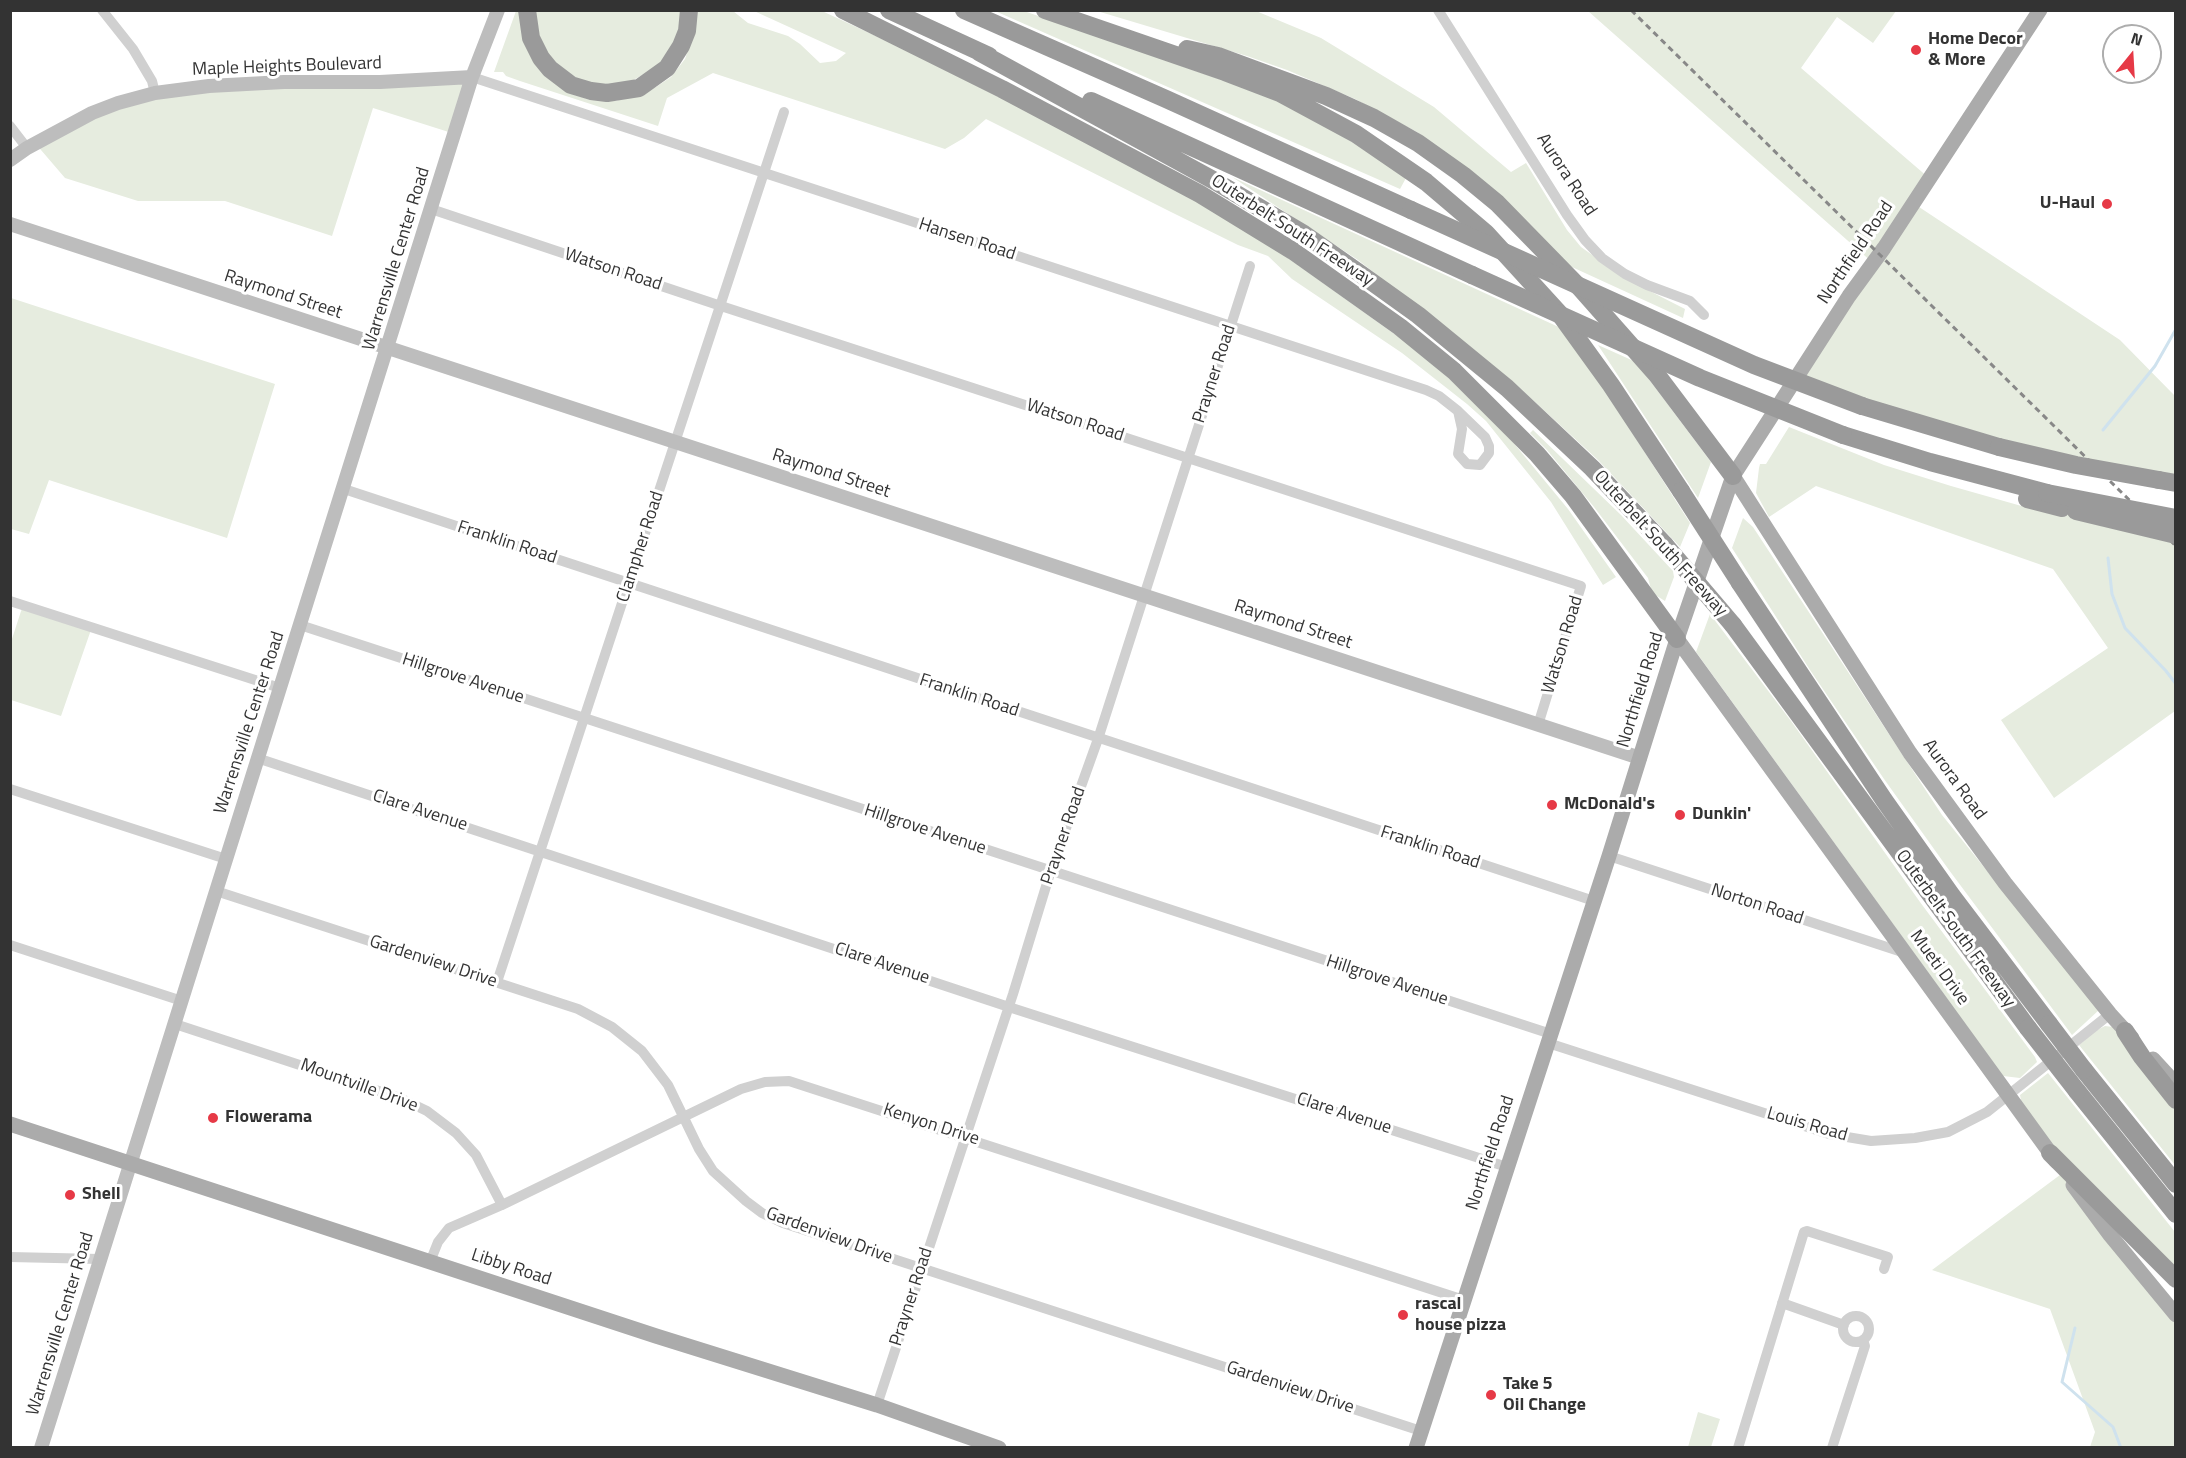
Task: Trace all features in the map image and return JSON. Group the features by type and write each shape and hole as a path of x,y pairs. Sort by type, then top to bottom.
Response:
{"highway":[{"path":"527,10 531,38 541,58 550,69 571,85 607,93 639,87 667,68 687,32 689,10"},
{"path":"843,10 1002,88 1200,194 1312,264 1400,327 1454,371 1538,454 1573,496 1677,639"},
{"name":"Outerbelt South Freeway","path":"889,10 1700,378 1843,435 1982,477"},
{"path":"964,10 1754,365 1862,406 1999,447 2076,465 2167,482"},
{"name":"Outerbelt South Freeway","path":"1045,10 1252,82 1305,105 1380,149 1448,199 1503,250 1559,313 1611,385 1825,714 1908,833 2049,1024 2175,1184"},
{"path":"1132,40 1211,54 1326,96 1374,118 1409,138 1463,175 1497,204 1581,289 1657,375 1734,476"},
{"name":"Outerbelt South Freeway","path":"980,52 1244,198 1304,234 1377,285 1448,339 1536,414 1620,496 1733,625 1783,690 2028,1028 2175,1214"},
{"path":"1982,477 2048,493 2175,518"},
{"path":"1982,477 2027,500 2175,535"},
{"path":"2125,1031 2175,1100"},
{"path":"2050,1153 2175,1279"}],"main road":[{"name":"Northfield Road","path":"1416,1448 1609,856 1677,639 1734,476 1849,296 1884,248 2040,10"},
{"name":"Aurora Road","path":"1734,476 1910,753 2005,883 2110,1014 2175,1084"},
{"name":"Mueti Drive","path":"1677,639 2008,1097 2110,1235 2175,1315"},
{"name":"Libby Road","path":"10,1124 877,1405 999,1448"}],"street":[{"path":"102,10 133,49 152,81 155,93"},
{"name":"Warrensville Center Road","path":"41,1448 472,77 498,10"},
{"name":"Aurora Road","path":"1438,10 1585,240 1602,258 1625,274 1690,302 1704,315"},
{"name":"Maple Heights Boulevard","path":"10,160 27,148 92,113 155,93 209,86 284,82 380,82 472,77"},
{"name":"Hansen Road","path":"472,77 1425,390 1439,396 1458,411 1485,437 1489,453 1480,465 1467,464 1458,454 1462,429 1458,411"},
{"name":"Clampher Road","path":"497,982 722,306 784,112"},
{"path":"10,126 27,148"},
{"name":"Watson Road","path":"431,209 1581,586 1538,725"},
{"name":"Raymond Street","path":"10,224 1640,758"},
{"name":"Prayner Road","path":"877,1405 1009,1006 1051,870 1098,739 1250,266"},
{"name":"Franklin Road","path":"344,489 1594,901"},
{"path":"10,601 280,688"},
{"name":"Hillgrove Avenue","path":"300,625 1051,870 1549,1039"},
{"name":"Clare Avenue","path":"257,758 1009,1006 1507,1167"},
{"path":"10,789 226,859"},
{"name":"Norton Road","path":"1609,856 1905,953"},
{"name":"Gardenview Drive","path":"216,891 578,1009 612,1027 642,1051 668,1085 699,1149 713,1171 762,1213 805,1231 1421,1431"},
{"path":"10,945 182,1001"},
{"name":"Louis Road","path":"1549,1039 1829,1134 1870,1142 1948,1132 1987,1112 2110,1014"},
{"name":"Mountville Drive","path":"175,1024 400,1098 427,1111 456,1132 476,1155 502,1205"},
{"name":"Kenyon Drive","path":"430,1262 438,1242 449,1228 502,1205 741,1089 765,1082 789,1081 1464,1300"},
{"path":"1738,1448 1804,1232 1808,1231 1888,1257 1884,1269"},
{"path":"10,1257 100,1259"},
{"path":"1782,1303 1844,1325"},
{"path":"1850,1318 1862,1318 1869,1327 1868,1334 1858,1342 1848,1339 1844,1325 1850,1318"},
{"path":"1832,1448 1865,1346 1863,1340"}],"shaded area":[{"path":"516,11 522,11 558,83 616,101 656,87 671,77 685,59 693,35 695,11 733,11 748,23 788,36 820,63 836,61 846,53 754,11 822,11 921,57 1159,179 1274,248 1407,343 1451,380 1507,435 1568,509 1616,577 1603,585 1551,502 1486,421 1402,353 1292,279 1268,256 1238,245 986,119 964,138 945,149 713,73 667,98 658,126 520,81 506,76 503,72 494,72"},
{"path":"532,11 681,11 679,30 668,56 651,70 630,82 608,86 586,83 564,71 548,57 536,37"},
{"path":"995,11 1024,11 1265,95 1322,122 1406,178 1400,189"},
{"path":"1097,11 1256,11 1321,38 1434,107 1511,172 1526,163 1567,230 1581,247 1626,279 1685,309 1683,318 1561,262 1531,225 1499,196 1417,132 1355,99 1247,56"},
{"path":"1588,11 1896,11 1873,43 1837,17 1801,68 1929,178 1913,203 2120,340 2175,396 2175,483 1793,385 1873,263"},
{"path":"472,77 455,134 373,108 332,236 225,201 138,201 65,178 35,143 155,93"},
{"path":"1232,177 1563,329 1690,523 1680,547 1598,460 1511,380 1358,260"},
{"path":"11,298 275,384 227,538 49,480 29,534 11,529"},
{"path":"1598,345 1636,362 1711,462 1698,498"},
{"path":"1789,427 1884,465 2025,507 2027,500 2175,536 2175,711 2054,798 2001,720 2108,648 2053,569 1816,486 1769,517 1756,493 1759,468 1760,464 1766,464"},
{"path":"1533,430 1621,515 1673,571 1674,577 1665,601 1652,593 1648,578 1594,507 1530,433"},
{"path":"1743,518 1753,527 1942,815 2099,1010 2072,1035 1884,779 1810,670 1732,548"},
{"path":"23,605 92,627 61,716 11,700 11,642"},
{"path":"1710,614 1791,721 1920,902 2035,1057 2037,1062 2020,1078 2003,1076 1696,652"},
{"path":"2105,1026 2113,1027 2175,1107 2175,1165 2079,1045"},
{"path":"2048,1073 2175,1232 2175,1271 2054,1148 2022,1105 2020,1095"},
{"path":"2064,1172 2175,1315 2175,1447 2090,1447 2095,1432 2050,1309 1932,1270"},
{"path":"1698,1412 1720,1419 1711,1447 1688,1447"}],"waterway":[{"path":"2103,430 2155,366 2176,329"},
{"path":"2108,558 2112,594 2125,628 2176,684"},
{"path":"2075,1328 2062,1382 2113,1427 2121,1448"}],"railway":[{"path":"1631,10 2176,546"}],"place":[{"name":"Home Decor & More","path":"1916,50"},
{"name":"U-Haul","path":"2107,204"},
{"name":"McDonald's","path":"1552,805"},
{"name":"Dunkin'","path":"1680,815"},
{"name":"Flowerama","path":"213,1118"},
{"name":"Shell","path":"70,1195"},
{"name":"rascal house pizza","path":"1403,1315"},
{"name":"Take 5 Oil Change","path":"1491,1395"}]}
